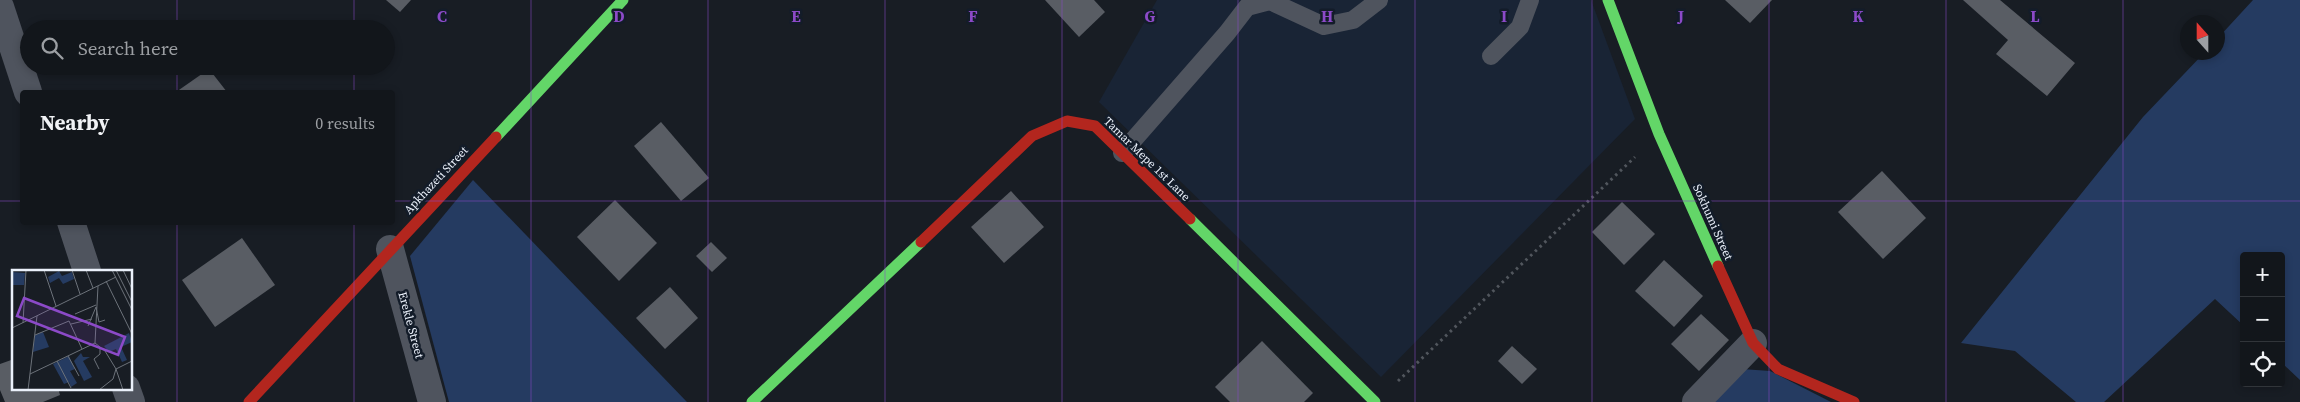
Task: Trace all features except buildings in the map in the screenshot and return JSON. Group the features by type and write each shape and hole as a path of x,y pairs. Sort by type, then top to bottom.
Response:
{"street":[{"name":"Apkhazeti Street","path":"249,402 623,0"},
{"name":"Sokhumi Street","path":"1608,0 1659,134 1752,343 1778,369 1854,402"},
{"path":"0,7 20,68"},
{"path":"22,75 27,90"},
{"name":"Tamar Mepe 1st Lane","path":"752,402 1032,136 1067,121 1095,126 1375,402"},
{"path":"72,225 87,270"},
{"name":"Erekle Street","path":"390,249 432,402"},
{"path":"1696,402 1752,343"},
{"path":"127,390 131,402"}],"lane":[{"path":"1122,153 1227,33 1247,7 1270,1 1324,26 1353,20 1379,0"},
{"path":"1491,56 1520,27 1530,0"}],"path":[{"path":"1391,388 1659,134"}],"shaded area":[{"path":"1157,0 1591,0 1635,119 1381,377 1099,102"},
{"path":"2253,0 2300,0 2300,380 2285,366 2285,252 2240,252 2240,322 2215,299 2104,402 2076,402 2015,351 1961,343 2143,117 2197,60 2225,60 2225,30"},
{"path":"473,180 687,402 449,402 410,256"},
{"path":"1742,369 1770,371 1831,402 1715,402"}],"traffic: fast":[{"path":"496,137 623,0"},
{"path":"1608,0 1659,134 1718,266"},
{"path":"1190,219 1375,402"},
{"path":"752,402 921,242"}],"traffic: jam":[{"path":"921,242 1032,136 1067,121 1095,126 1190,219"},
{"path":"249,402 496,137"},
{"path":"1718,266 1753,343 1778,369 1854,402"}]}
